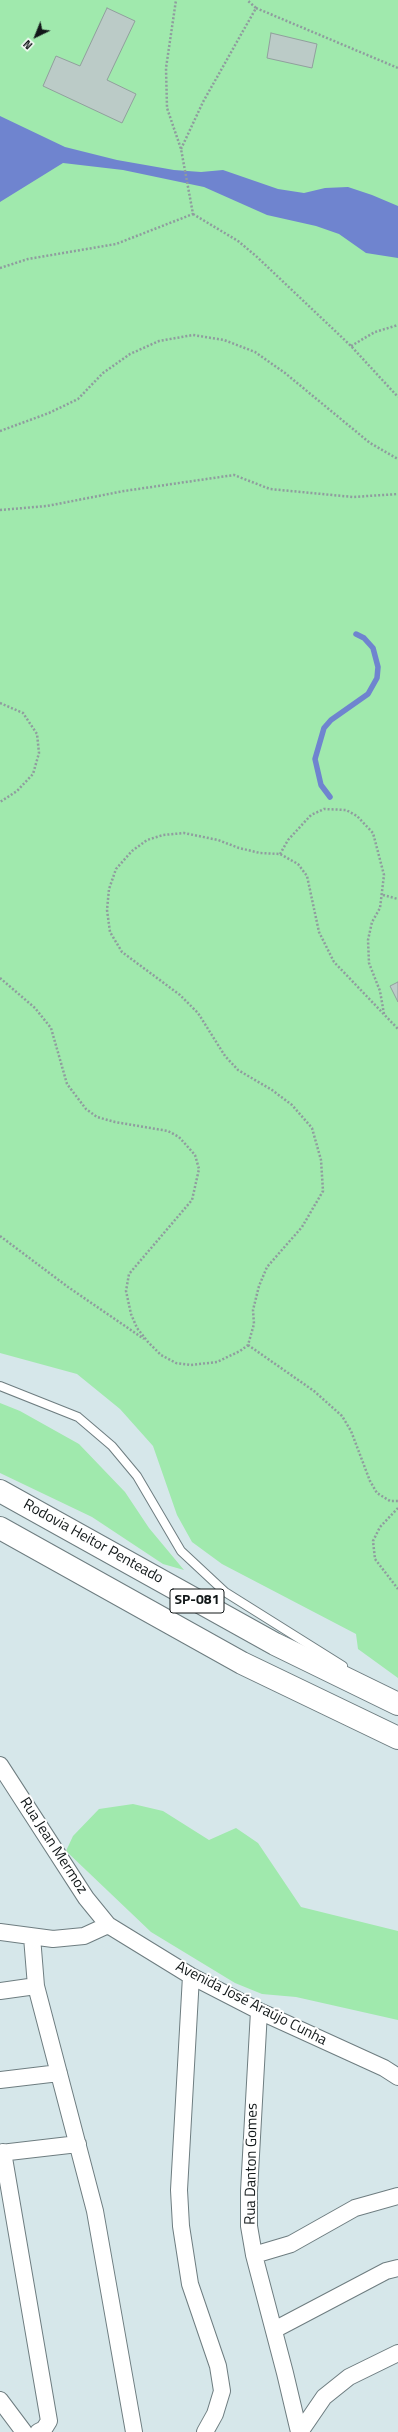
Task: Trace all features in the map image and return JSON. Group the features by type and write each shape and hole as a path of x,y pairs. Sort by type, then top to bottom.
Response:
{"main road":[{"name":"Rodovia Heitor Penteado","path":"0,1491 275,1644 398,1704"},
{"name":"SP-081","path":"0,1528 242,1663 398,1738"}],"street":[{"name":"Rua Jean Mermoz","path":"0,1765 86,1898 108,1924"},
{"path":"0,1932 53,1939 84,1936 108,1924"},
{"name":"Avenida José Araújo Cunha","path":"108,1924 191,1976 258,2011 384,2068 398,2077"},
{"path":"32,1937 36,1986 95,2211 134,2432"},
{"path":"191,1976 179,2190 181,2226 190,2284 218,2366 222,2391 215,2414 205,2432"},
{"path":"0,1991 36,1986"},
{"name":"Rua Danton Gomes","path":"258,2011 249,2191 249,2226 254,2255 299,2432"},
{"path":"0,2080 59,2073"},
{"path":"38,2432 44,2429 48,2421 2,2153 78,2144"},
{"path":"254,2255 291,2244 355,2208 398,2196"},
{"path":"274,2330 386,2271 398,2268"},
{"path":"299,2432 324,2397 350,2377 398,2353"},
{"path":"0,2400 24,2432"}],"lane":[{"path":"0,1386 78,1417 112,1446 137,1476 181,1551 225,1592 398,1701"}],"path":[{"path":"176,0 166,68 168,108 181,149 188,196 193,214 238,241 351,346 398,397"},
{"path":"247,0 256,8 398,68"},
{"path":"181,149 203,102 256,8"},
{"path":"0,268 28,259 116,244 193,214"},
{"path":"351,346 375,332 398,325"},
{"path":"0,431 49,413 78,399 103,373 130,354 159,341 193,335 224,340 255,352 285,374 370,443 398,459"},
{"path":"0,510 47,506 124,491 234,475 270,488 353,497 398,494"},
{"path":"0,703 22,713 37,734 39,753 33,774 17,791 0,802"},
{"path":"280,854 288,840 311,815 324,809 346,810 357,816 372,833 384,876 383,895 380,908 372,922 368,940 370,963 380,991 384,1014"},
{"path":"0,978 35,1008 52,1028 68,1084 86,1109 97,1117 115,1122 168,1131 179,1137 195,1155 200,1169 192,1200 129,1274 126,1291 131,1314 137,1328 148,1342 161,1355 176,1363 191,1365 217,1362 240,1352 248,1345 254,1324 255,1304 267,1267 302,1227 323,1191 321,1160 312,1128 292,1105 272,1090 238,1070 225,1056 198,1013 180,995 122,952 110,932 107,910 109,890 116,869 132,851 147,840 163,835 184,833 218,840 253,852 280,854 298,864 307,876 318,932 334,962 398,1029"},
{"path":"383,895 398,899"},
{"path":"0,1236 68,1287 148,1342"},
{"path":"248,1345 314,1390 342,1416 351,1431 370,1481 378,1493 390,1501 398,1501"},
{"path":"398,1508 380,1527 373,1541 375,1559 398,1589"}],"green space":[{"path":"0,0 398,0 398,1678 358,1649 356,1634 222,1564 192,1542 177,1515 153,1446 120,1409 77,1374 0,1353"},
{"path":"0,1403 20,1411 79,1444 125,1492 149,1528 184,1570 163,1564 92,1517 0,1473"},
{"path":"133,1804 163,1811 209,1840 236,1828 258,1843 301,1907 398,1931 398,2020 296,1997 262,1994 235,1983 151,1932 66,1851 73,1836 99,1809"}],"water":[{"path":"0,116 65,147 117,160 174,170 201,172 223,170 278,189 304,193 325,188 348,187 372,195 398,206 398,258 366,253 339,234 316,226 267,215 204,187 123,170 63,163 0,202"}],"building":[{"path":"107,8 135,21 107,80 136,94 122,123 43,86 56,56 80,66"},
{"path":"271,33 317,44 312,68 267,58"},
{"path":"398,982 398,1002 390,986"}],"waterway":[{"path":"330,797 321,785 315,759 324,728 331,720 368,694 377,678 378,667 373,648 364,638 356,634"}]}
